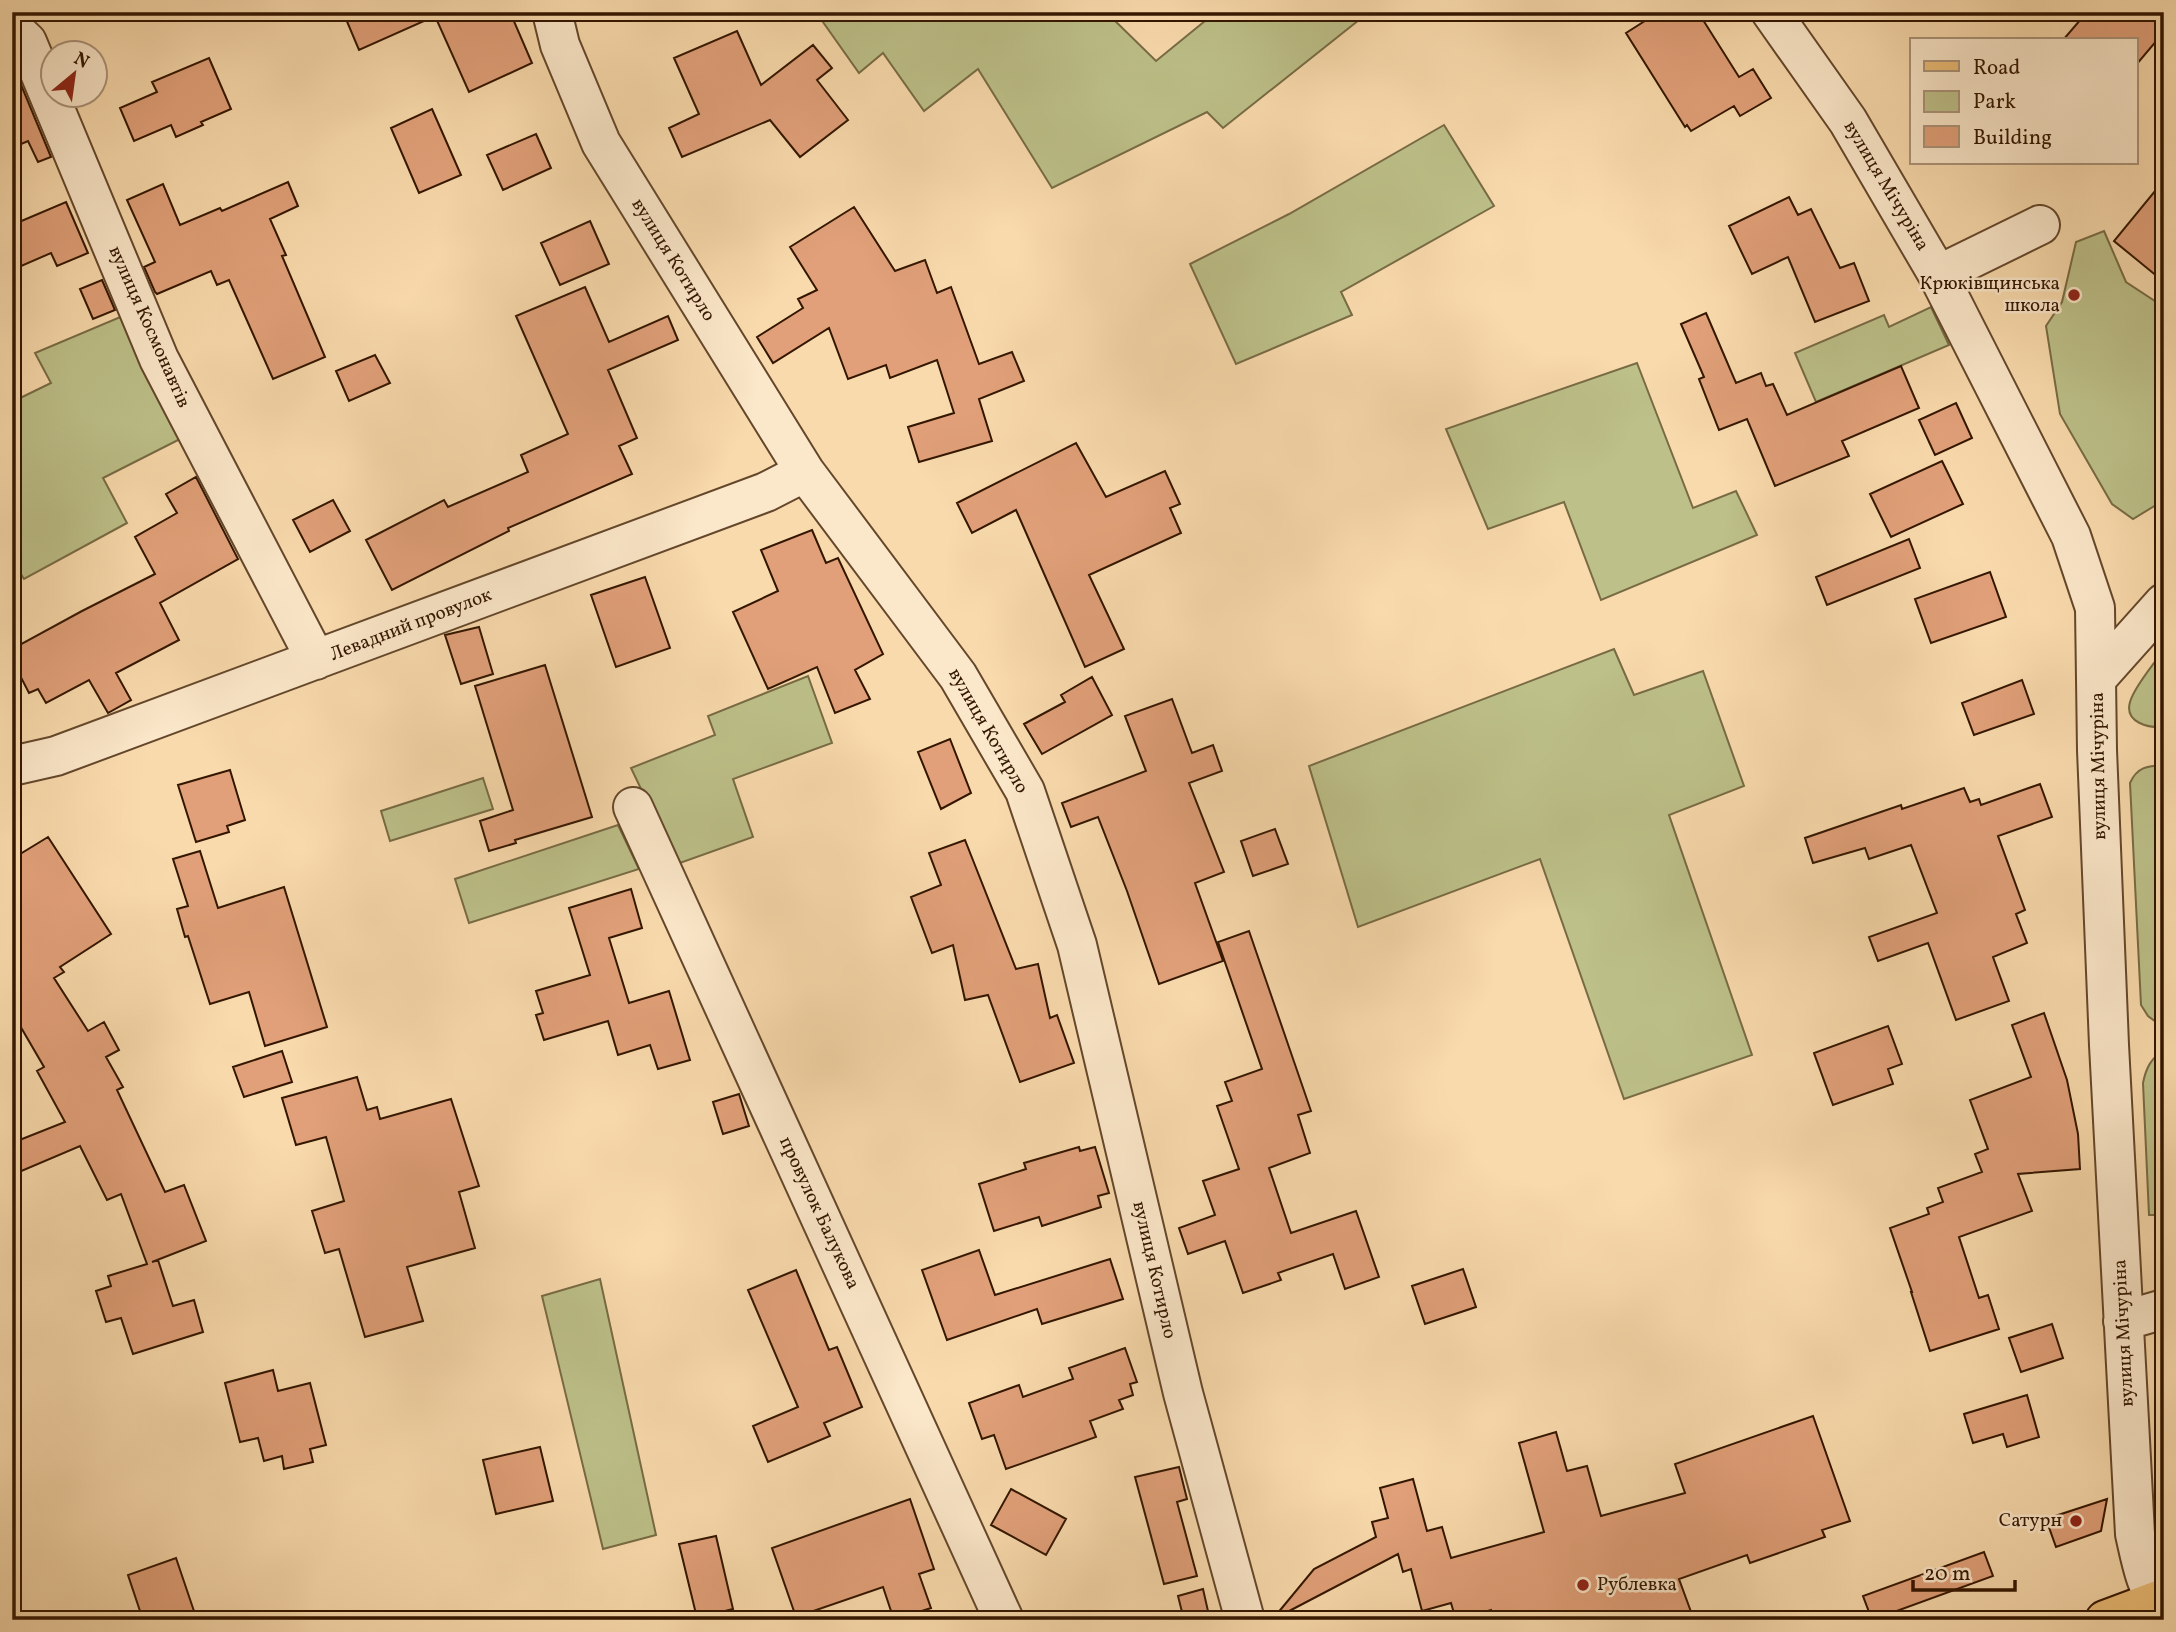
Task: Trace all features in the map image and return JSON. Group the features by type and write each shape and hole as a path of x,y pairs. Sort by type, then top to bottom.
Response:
{"main road":[{"path":"2105,1620 2161,1604"}],"street":[{"name":"вулиця Котирло","path":"552,12 561,45 601,143 805,472 958,676 1025,791 1077,945 1183,1393 1245,1620"},
{"name":"вулиця Мічуріна","path":"1771,12 1848,121 1938,275 2071,536 2095,608 2099,804 2135,1534 2145,1576 2161,1604"},
{"name":"вулиця Космонавтів","path":"12,28 27,42 159,359 316,660"},
{"path":"1938,275 2040,225"},
{"name":"Левадний провулок","path":"12,765 56,756 316,660 766,492 805,472"},
{"path":"2097,678 2164,603"},
{"name":"провулок Балукова","path":"633,807 1004,1620"},
{"path":"2123,1321 2164,1309"}],"green space":[{"path":"822,12 1106,12 1156,61 1216,12 1369,12 1223,128 1207,112 1052,188 978,69 924,111 883,53 859,73 818,15"},
{"path":"1444,125 1494,206 1341,292 1352,315 1236,364 1190,264 1289,214"},
{"path":"2104,231 2126,282 2164,307 2164,496 2156,505 2133,519 2112,504 2060,414 2046,326 2062,302 2076,242"},
{"path":"1931,307 1949,345 1816,402 1795,353 1884,315 1889,327"},
{"path":"125,315 188,435 103,478 127,523 24,579 12,560 12,402 51,383 35,353"},
{"path":"1637,363 1693,508 1736,491 1757,535 1601,600 1564,502 1488,529 1446,429"},
{"path":"1614,649 1634,695 1703,671 1744,786 1669,815 1752,1055 1624,1099 1540,859 1358,927 1309,766"},
{"path":"2164,650 2164,727 2139,723 2129,709 2132,696"},
{"path":"808,676 832,743 733,779 753,837 677,864 631,768 715,735 708,716"},
{"path":"2164,765 2164,1024 2160,1025 2148,1016 2141,1005 2130,783 2143,768"},
{"path":"483,778 493,809 390,841 381,811"},
{"path":"618,825 639,869 469,923 455,879"},
{"path":"2164,1050 2164,1215 2149,1215 2143,1083 2150,1064"},
{"path":"600,1279 656,1535 603,1549 542,1296"}],"building":[{"path":"343,12 510,12 532,63 469,92 435,16 359,50"},
{"path":"1659,12 1698,12 1739,77 1753,69 1771,98 1740,116 1734,106 1691,131 1687,125 1685,127 1626,33"},
{"path":"2087,12 2164,12 2164,32 2138,63 2138,38 2065,38"},
{"path":"737,31 761,85 813,45 832,68 817,80 848,120 800,157 770,120 682,157 669,128 699,114 674,58"},
{"path":"209,58 231,109 176,137 171,125 134,141 120,108 157,92 152,82"},
{"path":"12,63 51,157 38,162 28,141 12,148"},
{"path":"432,109 461,175 419,193 391,128"},
{"path":"536,134 551,168 503,190 487,155"},
{"path":"2164,180 2164,282 2114,241"},
{"path":"288,182 298,206 270,219 286,255 282,256 325,357 273,379 229,280 217,285 211,271 157,294 155,292 144,267 155,262 127,200 163,184 180,225 220,208 222,211"},
{"path":"1789,197 1798,215 1811,209 1840,268 1854,263 1869,301 1815,322 1788,257 1752,274 1729,226"},
{"path":"66,202 88,253 57,266 51,253 12,270 12,225"},
{"path":"854,207 895,271 925,260 937,293 951,287 979,364 1012,352 1024,381 979,399 992,441 919,462 908,427 954,413 937,360 890,378 886,365 848,379 829,328 773,363 757,337 803,308 798,299 817,290 790,247"},
{"path":"590,221 609,264 560,285 541,243"},
{"path":"102,280 115,310 93,319 80,289"},
{"path":"585,287 609,342 668,316 678,340 608,370 637,438 619,446 632,474 508,528 509,531 392,590 366,540 444,500 448,507 528,472 521,455 568,434 516,316"},
{"path":"1706,313 1736,383 1761,373 1766,386 1773,384 1787,415 1901,366 1919,408 1842,441 1849,456 1775,486 1747,419 1719,430 1699,379 1704,377 1681,324"},
{"path":"375,355 390,383 349,401 336,371"},
{"path":"1956,403 1972,438 1935,455 1919,420"},
{"path":"1076,443 1106,497 1165,471 1180,504 1170,508 1181,533 1089,575 1124,649 1085,667 1016,510 972,533 957,503"},
{"path":"1942,461 1963,504 1891,537 1870,494"},
{"path":"196,477 238,559 160,603 179,640 116,673 131,700 108,713 89,680 46,703 38,689 29,693 12,660 12,649 155,574 135,537 177,513 166,494"},
{"path":"333,500 350,531 310,552 293,520"},
{"path":"812,530 826,563 838,558 883,654 855,670 870,699 835,713 817,667 768,689 733,612 778,591 761,550"},
{"path":"1909,539 1920,568 1827,605 1816,577"},
{"path":"1990,572 2006,617 1931,643 1915,599"},
{"path":"645,577 670,648 616,667 591,595"},
{"path":"479,627 493,674 461,684 445,635"},
{"path":"545,665 592,817 515,840 516,843 489,851 480,821 513,810 475,686"},
{"path":"1092,677 1112,715 1042,754 1024,724 1065,702 1061,695"},
{"path":"2022,680 2034,714 1974,735 1962,703"},
{"path":"1172,699 1192,753 1213,745 1222,771 1189,783 1224,872 1195,883 1223,961 1159,984 1098,817 1071,827 1062,803 1146,771 1125,716"},
{"path":"950,739 971,793 941,809 918,752"},
{"path":"230,770 245,820 227,826 229,832 196,842 178,785"},
{"path":"2040,784 2052,817 1998,836 2025,910 2016,914 2027,943 1993,957 2009,1001 1956,1020 1928,943 1878,961 1869,937 1937,913 1911,845 1869,859 1865,848 1813,863 1805,838 1901,805 1902,809 1964,788 1970,802 1979,799 1981,805"},
{"path":"1275,829 1288,864 1253,876 1241,841"},
{"path":"48,837 111,934 60,967 64,972 54,978 88,1031 104,1022 119,1050 106,1057 123,1087 117,1090 165,1192 184,1185 206,1241 152,1262 158,1260 173,1306 194,1300 203,1332 133,1354 121,1318 106,1322 96,1291 111,1286 108,1276 147,1264 121,1194 107,1200 80,1146 12,1175 12,1143 65,1122 37,1071 44,1067 12,1012 12,859"},
{"path":"965,840 1016,969 1038,964 1050,1018 1057,1015 1074,1063 1020,1082 988,995 965,1000 953,945 932,953 911,897 941,885 929,853"},
{"path":"200,851 218,908 284,887 327,1027 265,1046 249,992 210,1004 177,909 188,906 173,859"},
{"path":"631,889 642,928 609,938 629,1003 669,991 690,1060 658,1069 650,1045 618,1055 608,1021 544,1040 536,1015 543,1013 536,991 590,975 569,908"},
{"path":"1249,931 1311,1111 1298,1115 1310,1153 1269,1168 1291,1233 1356,1211 1379,1277 1345,1289 1333,1254 1278,1273 1281,1280 1243,1293 1225,1241 1188,1254 1179,1228 1215,1215 1203,1181 1239,1169 1217,1106 1232,1101 1225,1082 1262,1069 1218,942"},
{"path":"2044,1013 2067,1080 2078,1134 2080,1169 2018,1174 2032,1211 1959,1237 1979,1298 1988,1295 1999,1329 1930,1351 1890,1228 1929,1214 1927,1208 1943,1202 1938,1188 1982,1172 1975,1154 1988,1149 1970,1100 2031,1077 2012,1025"},
{"path":"1888,1026 1902,1064 1888,1069 1893,1084 1833,1105 1814,1053"},
{"path":"282,1051 292,1082 244,1097 233,1067"},
{"path":"357,1077 367,1110 377,1107 380,1119 451,1099 479,1186 459,1192 475,1248 407,1267 423,1321 365,1337 339,1249 325,1253 312,1211 344,1201 326,1137 296,1145 282,1098"},
{"path":"739,1094 749,1126 723,1134 713,1102"},
{"path":"1079,1147 1080,1151 1095,1147 1109,1193 1098,1196 1101,1207 1042,1226 1039,1217 994,1231 979,1184 1026,1169 1024,1163"},
{"path":"979,1250 995,1295 1110,1259 1123,1299 1042,1324 1037,1309 947,1340 922,1270"},
{"path":"1463,1269 1476,1307 1425,1324 1412,1286"},
{"path":"796,1270 829,1350 837,1347 862,1407 824,1423 830,1436 768,1462 753,1426 798,1407 748,1290"},
{"path":"2052,1324 2063,1358 2021,1372 2009,1338"},
{"path":"1125,1348 1137,1382 1130,1384 1133,1395 1119,1400 1123,1409 1090,1421 1096,1437 1006,1469 994,1435 982,1439 969,1403 1019,1385 1023,1397 1073,1379 1069,1368"},
{"path":"273,1370 278,1391 310,1383 326,1445 310,1449 313,1462 284,1469 282,1456 264,1461 258,1438 240,1442 225,1383"},
{"path":"2027,1395 2039,1437 2007,1447 2003,1434 1973,1443 1964,1414"},
{"path":"1813,1416 1850,1521 1822,1530 1825,1537 1750,1563 1747,1555 1679,1579 1694,1620 1493,1620 1491,1610 1456,1620 1451,1603 1422,1611 1411,1569 1403,1572 1398,1554 1272,1620 1314,1569 1376,1537 1372,1522 1388,1518 1380,1488 1413,1479 1427,1531 1442,1527 1451,1558 1544,1532 1519,1443 1556,1432 1567,1471 1587,1466 1601,1516 1685,1493 1675,1464"},
{"path":"540,1447 553,1501 496,1514 483,1460"},
{"path":"1179,1467 1187,1499 1177,1502 1197,1576 1164,1584 1135,1477"},
{"path":"1011,1489 1066,1519 1046,1555 991,1525"},
{"path":"910,1499 934,1569 919,1574 931,1608 894,1620 883,1587 796,1617 772,1548"},
{"path":"2107,1499 2101,1531 2056,1547 2046,1519"},
{"path":"716,1536 733,1609 697,1618 679,1544"},
{"path":"1984,1552 1993,1576 1872,1620 1863,1596"},
{"path":"176,1558 197,1620 143,1620 128,1575"},
{"path":"1203,1589 1210,1620 1184,1620 1178,1596"}],"place":[{"name":"Крюківщинська школа","path":"2074,295"},
{"name":"Сатурн","path":"2076,1521"},
{"name":"Рублевка","path":"1583,1585"}]}
